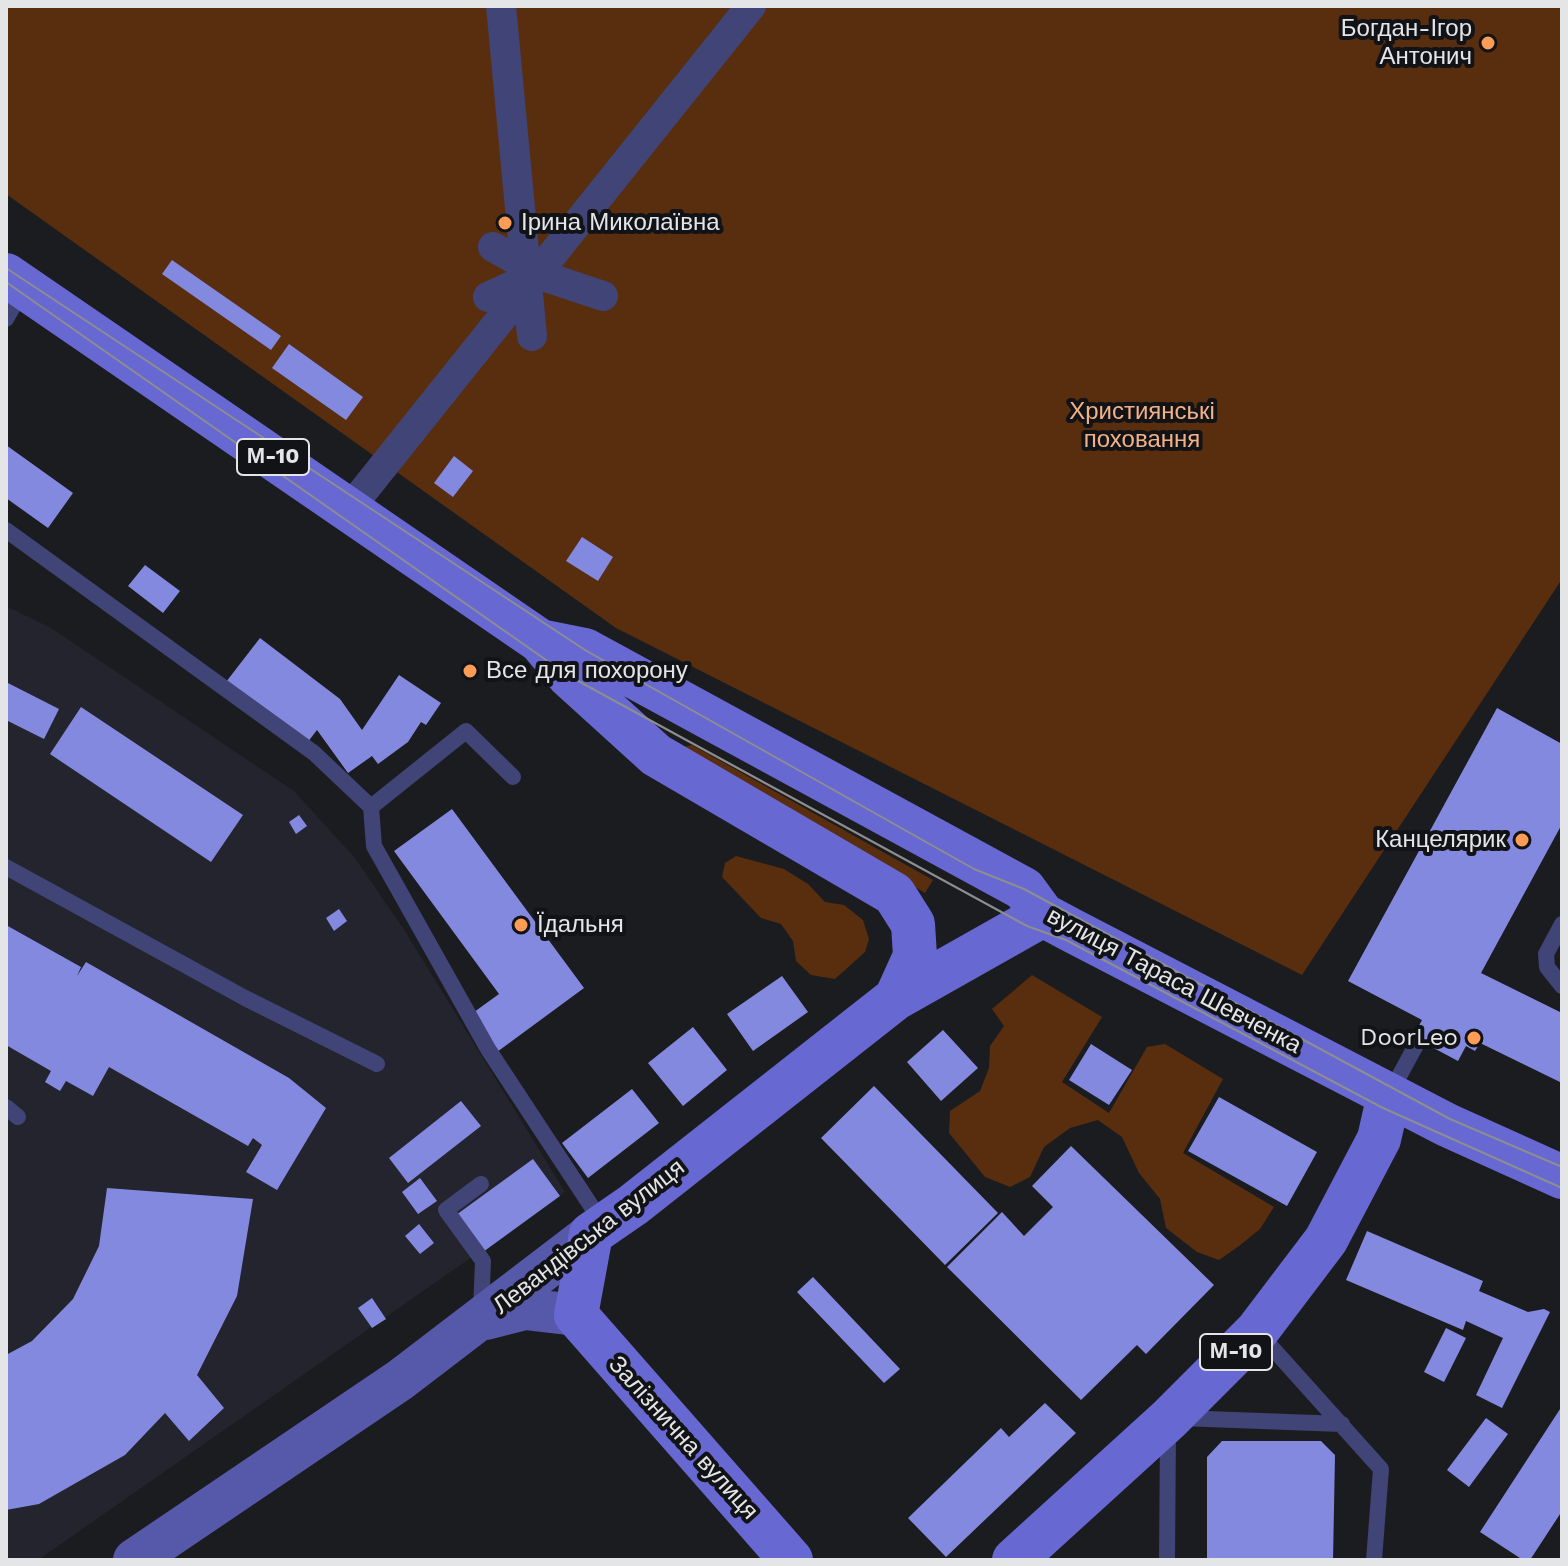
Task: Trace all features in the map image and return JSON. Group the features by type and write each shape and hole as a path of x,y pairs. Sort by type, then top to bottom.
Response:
{"main road":[{"name":"вулиця Тараса Шевченка","path":"12,294 349,509 540,641 569,676 656,755 894,894 913,924 915,956 896,998"},
{"name":"вулиця Тараса Шевченка","path":"540,641 585,650 1024,889 1043,915 1389,1095 1562,1177"},
{"name":"Левандівська вулиця","path":"134,1560 400,1380 481,1321 896,998 1043,915"},
{"name":"М-10","path":"1014,1560 1169,1419 1257,1331 1326,1240 1379,1139 1389,1095"},
{"path":"481,1321 525,1309 576,1315 597,1230"},
{"name":"Залізнична вулиця","path":"576,1315 791,1560"}],"street":[{"path":"501,6 529,277 532,336"},
{"path":"349,509 529,277 751,6"},
{"path":"493,247 529,277 603,296"},
{"path":"488,297 529,277"}],"lane":[{"path":"6,530 314,753 371,807 374,846 488,1049 597,1230"},
{"path":"371,807 466,731 513,777"},
{"path":"6,867 245,998 377,1064"},
{"path":"1562,924 1546,954 1547,967 1562,986"},
{"path":"1389,1095 1415,1047"},
{"path":"481,1184 446,1210 483,1261 481,1321"},
{"path":"1257,1331 1381,1469 1374,1560"},
{"path":"1167,1560 1169,1419 1217,1417 1342,1424"}],"shaded area":[{"path":"6,606 51,628 294,791 355,858 405,931 565,1192 38,1560 6,1560"}],"green space":[{"name":"Християнські поховання","path":"6,6 1562,6 1562,579 1302,975 616,628 6,194"},
{"path":"692,745 933,880 925,893 684,747"},
{"path":"736,856 784,869 808,884 825,902 844,905 863,920 869,939 865,952 835,979 811,975 796,961 793,941 781,924 761,918 722,877 725,863"},
{"path":"1032,975 1102,1017 1062,1082 1109,1113 1147,1047 1165,1044 1223,1079 1183,1153 1274,1207 1260,1229 1219,1260 1197,1252 1166,1228 1160,1199 1139,1173 1122,1137 1098,1120 1070,1128 1044,1147 1030,1177 1010,1187 985,1177 949,1133 950,1111 980,1091 989,1068 990,1046 1004,1026 992,1009"}],"building":[{"path":"172,260 281,336 271,350 162,274"},
{"path":"289,344 363,397 346,420 272,368"},
{"path":"6,445 73,493 48,528 6,498"},
{"path":"454,456 473,471 453,497 434,483"},
{"path":"582,537 613,557 598,581 566,561"},
{"path":"145,565 180,591 163,613 128,586"},
{"path":"260,638 340,699 362,730 399,675 441,703 426,725 421,722 408,742 378,764 372,756 348,773 317,730 307,743 226,682"},
{"path":"6,682 59,709 44,739 6,720"},
{"path":"81,707 243,815 211,862 50,754"},
{"path":"1497,708 1562,744 1562,824 1481,973 1562,1013 1562,1083 1480,1043 1475,1051 1466,1046 1458,1061 1413,1037 1422,1020 1348,981"},
{"path":"452,809 584,988 497,1052 470,1015 499,994 394,851"},
{"path":"299,815 307,826 296,834 289,822"},
{"path":"339,909 347,921 334,931 326,918"},
{"path":"6,925 81,967 77,976 86,962 289,1078 326,1108 277,1190 246,1172 262,1145 253,1138 248,1146 109,1067 93,1096 66,1081 60,1091 45,1082 51,1071 6,1045"},
{"path":"782,976 808,1012 753,1051 727,1014"},
{"path":"693,1027 727,1070 683,1106 648,1063"},
{"path":"943,1030 978,1068 941,1101 907,1062"},
{"path":"1091,1044 1132,1070 1109,1105 1069,1080"},
{"path":"874,1086 998,1213 945,1265 821,1138"},
{"path":"632,1089 659,1123 588,1178 562,1143"},
{"path":"1219,1097 1317,1152 1287,1206 1188,1151"},
{"path":"461,1101 481,1126 408,1183 389,1158"},
{"path":"1071,1146 1214,1285 1146,1354 1137,1345 1081,1400 947,1267 1002,1212 1024,1236 1053,1207 1032,1186"},
{"path":"533,1159 560,1196 483,1252 456,1215"},
{"path":"420,1178 437,1201 418,1214 402,1192"},
{"path":"107,1188 253,1199 237,1296 197,1375 224,1408 189,1441 165,1413 125,1455 39,1504 6,1510 6,1355 32,1341 73,1299 99,1246"},
{"path":"419,1224 434,1243 420,1254 405,1236"},
{"path":"1367,1231 1483,1281 1479,1291 1528,1312 1544,1309 1550,1312 1502,1408 1476,1395 1503,1338 1466,1321 1463,1330 1346,1280"},
{"path":"813,1277 900,1369 884,1383 797,1292"},
{"path":"372,1298 386,1319 372,1328 358,1308"},
{"path":"1446,1328 1466,1338 1444,1382 1424,1372"},
{"path":"1045,1403 1076,1433 946,1557 908,1518 1001,1428 1009,1437"},
{"path":"1562,1406 1562,1511 1530,1560 1523,1560 1480,1532"},
{"path":"1486,1418 1508,1434 1469,1487 1447,1470"},
{"path":"1222,1441 1321,1441 1335,1455 1333,1560 1207,1560 1207,1457"}],"tram line":[{"path":"6,268 585,650 974,869 1024,889 1450,1119 1562,1167"},
{"path":"6,282 569,676 1027,926 1066,940 1383,1108 1562,1188"}],"place":[{"name":"Богдан-Ігор Антонич","path":"1488,43"},
{"name":"Ірина Миколаївна","path":"505,223"},
{"name":"Все для похорону","path":"470,671"},
{"name":"Канцелярик","path":"1522,840"},
{"name":"Їдальня","path":"521,925"},
{"name":"DoorLeo","path":"1474,1038"}]}
